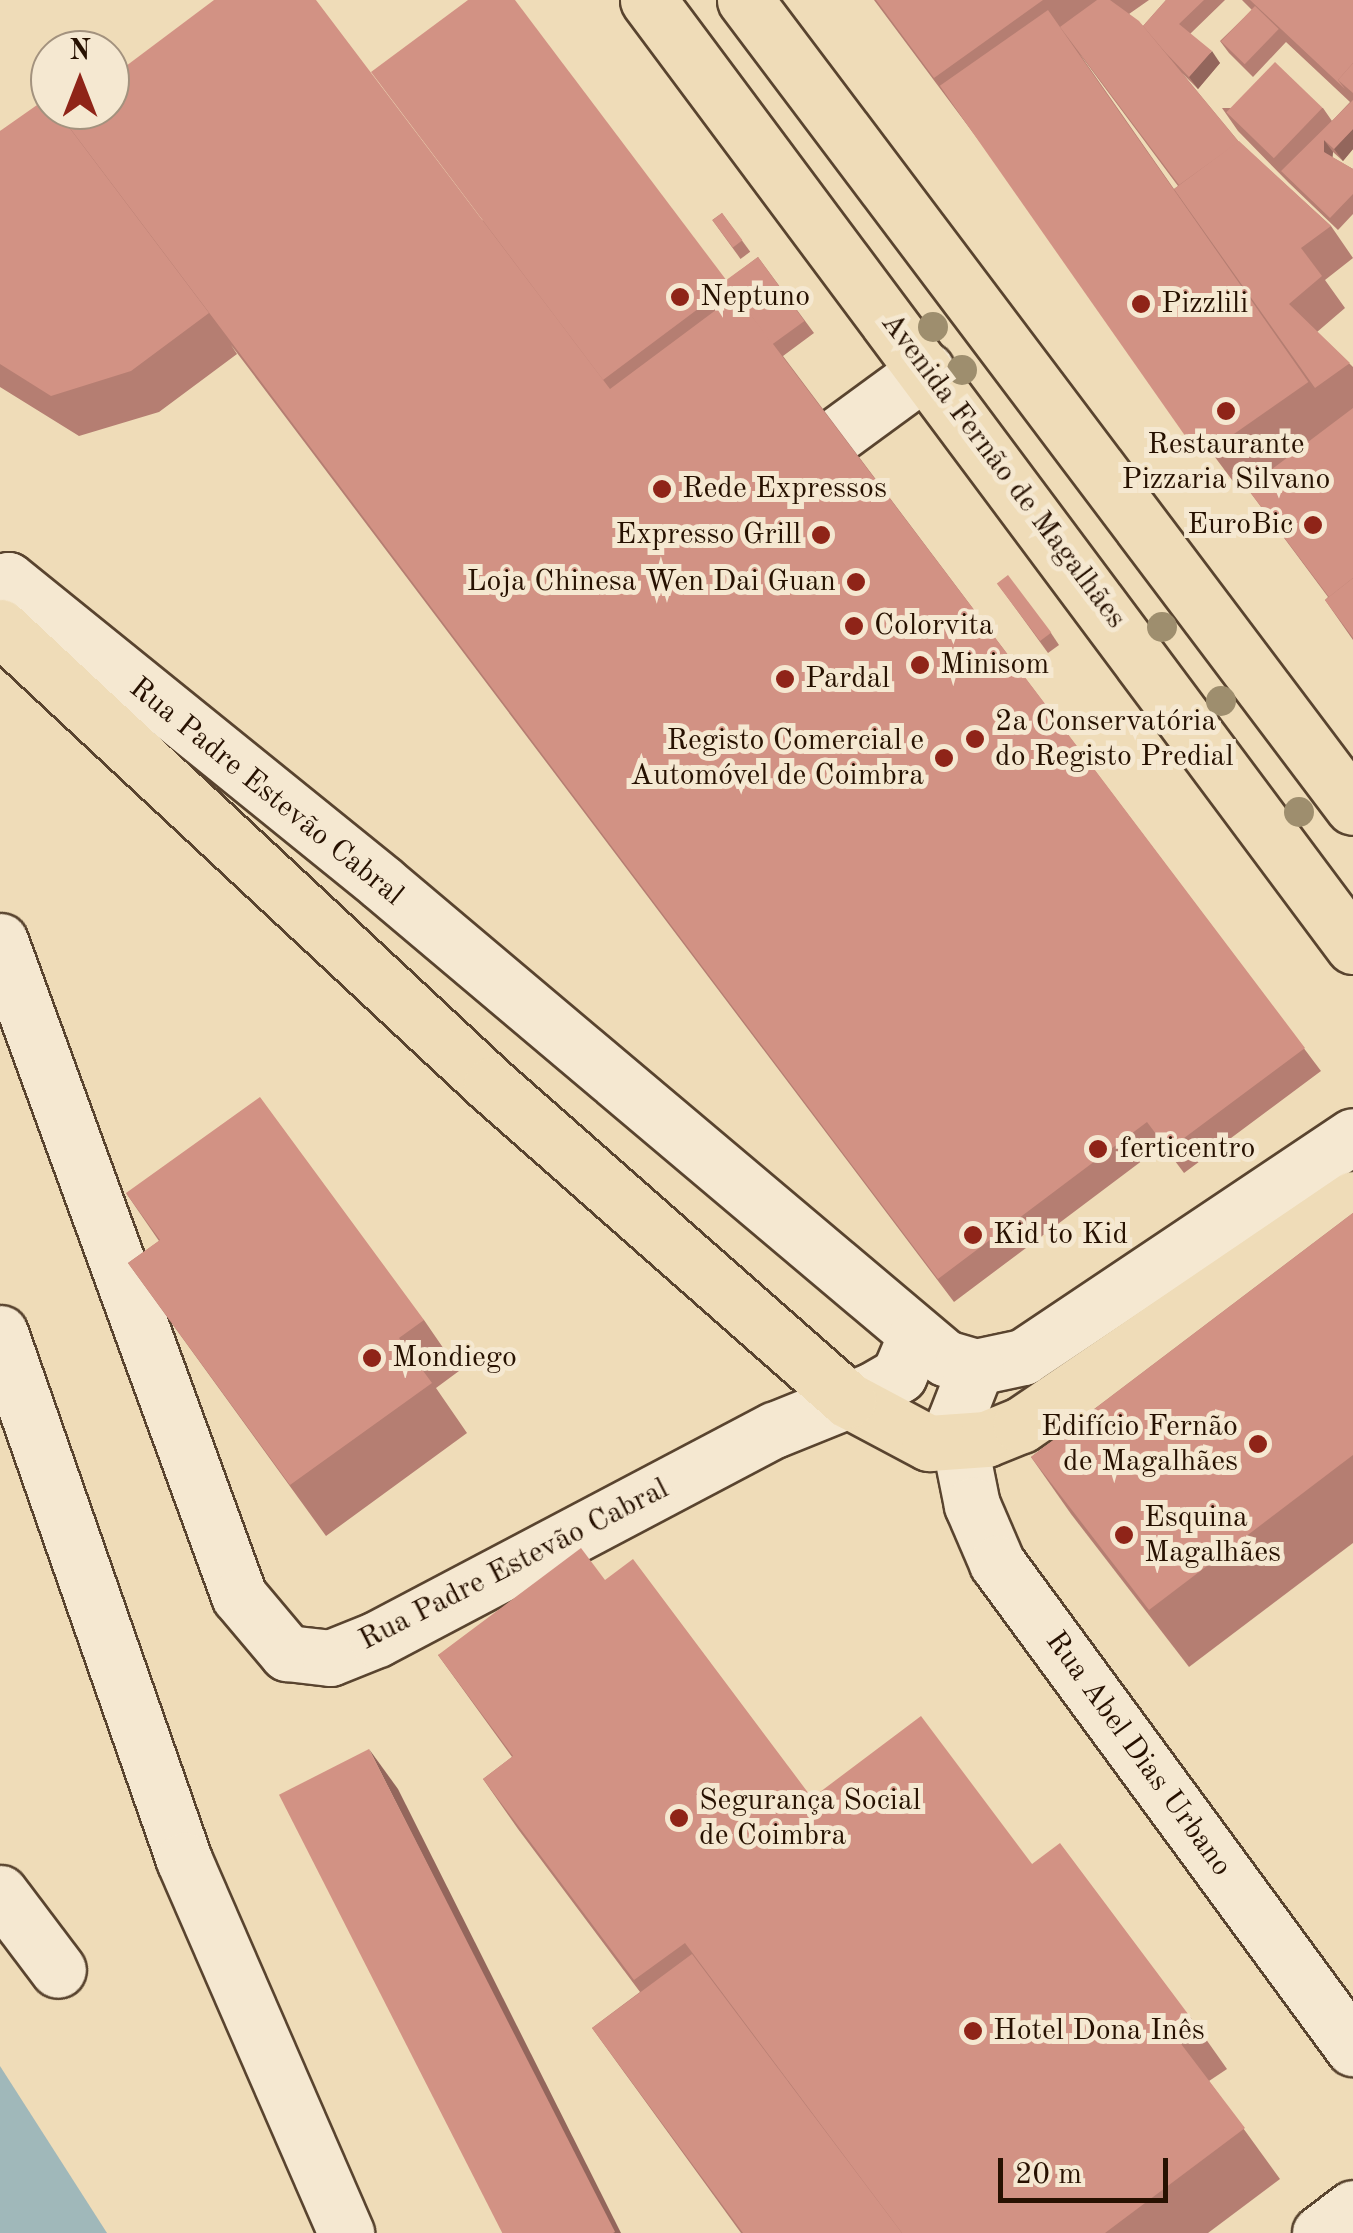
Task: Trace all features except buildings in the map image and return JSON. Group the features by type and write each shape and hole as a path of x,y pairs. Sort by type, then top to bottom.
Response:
{"main road":[{"name":"Avenida Fernão de Magalhães","path":"648,0 1353,946"},
{"path":"745,0 1353,807"},
{"path":"2,590 491,1085 848,1400 916,1438 959,1444 1021,1425 1353,1198"}],"street":[{"path":"840,433 926,370"},
{"name":"Rua Padre Estevão Cabral","path":"2,590 382,883 914,1340 976,1367"},
{"name":"Rua Padre Estevão Cabral","path":"0,941 239,1596 286,1653 330,1658 377,1639 774,1430 848,1400 898,1374 914,1340"},
{"path":"959,1444 962,1392 976,1367 1024,1356 1353,1136"},
{"path":"0,1333 184,1860 346,2233"},
{"name":"Rua Abel Dias Urbano","path":"959,1444 996,1563 1353,2048"},
{"path":"0,1892 58,1970"},
{"path":"1320,2233 1353,2208"}],"water":[{"path":"0,2066 107,2233 0,2233"}],"place":[{"name":"Neptuno","path":"680,297"},
{"name":"Pizzlili","path":"1141,304"},
{"name":"Restaurante Pizzaria Silvano","path":"1226,411"},
{"name":"Rede Expressos","path":"662,489"},
{"name":"EuroBic","path":"1313,525"},
{"name":"Expresso Grill","path":"821,535"},
{"name":"Loja Chinesa Wen Dai Guan","path":"856,582"},
{"name":"Colorvita","path":"854,626"},
{"name":"Minisom","path":"920,665"},
{"name":"Pardal","path":"785,679"},
{"name":"2a Conservatória do Registo Predial","path":"975,739"},
{"name":"Registo Comercial e Automóvel de Coimbra","path":"944,758"},
{"name":"ferticentro","path":"1098,1149"},
{"name":"Kid to Kid","path":"973,1235"},
{"name":"Mondiego","path":"372,1358"},
{"name":"Edifício Fernão de Magalhães","path":"1258,1444"},
{"name":"Esquina Magalhães","path":"1124,1535"},
{"name":"Segurança Social de Coimbra","path":"679,1818"},
{"name":"Hotel Dona Inês","path":"973,2031"}]}
